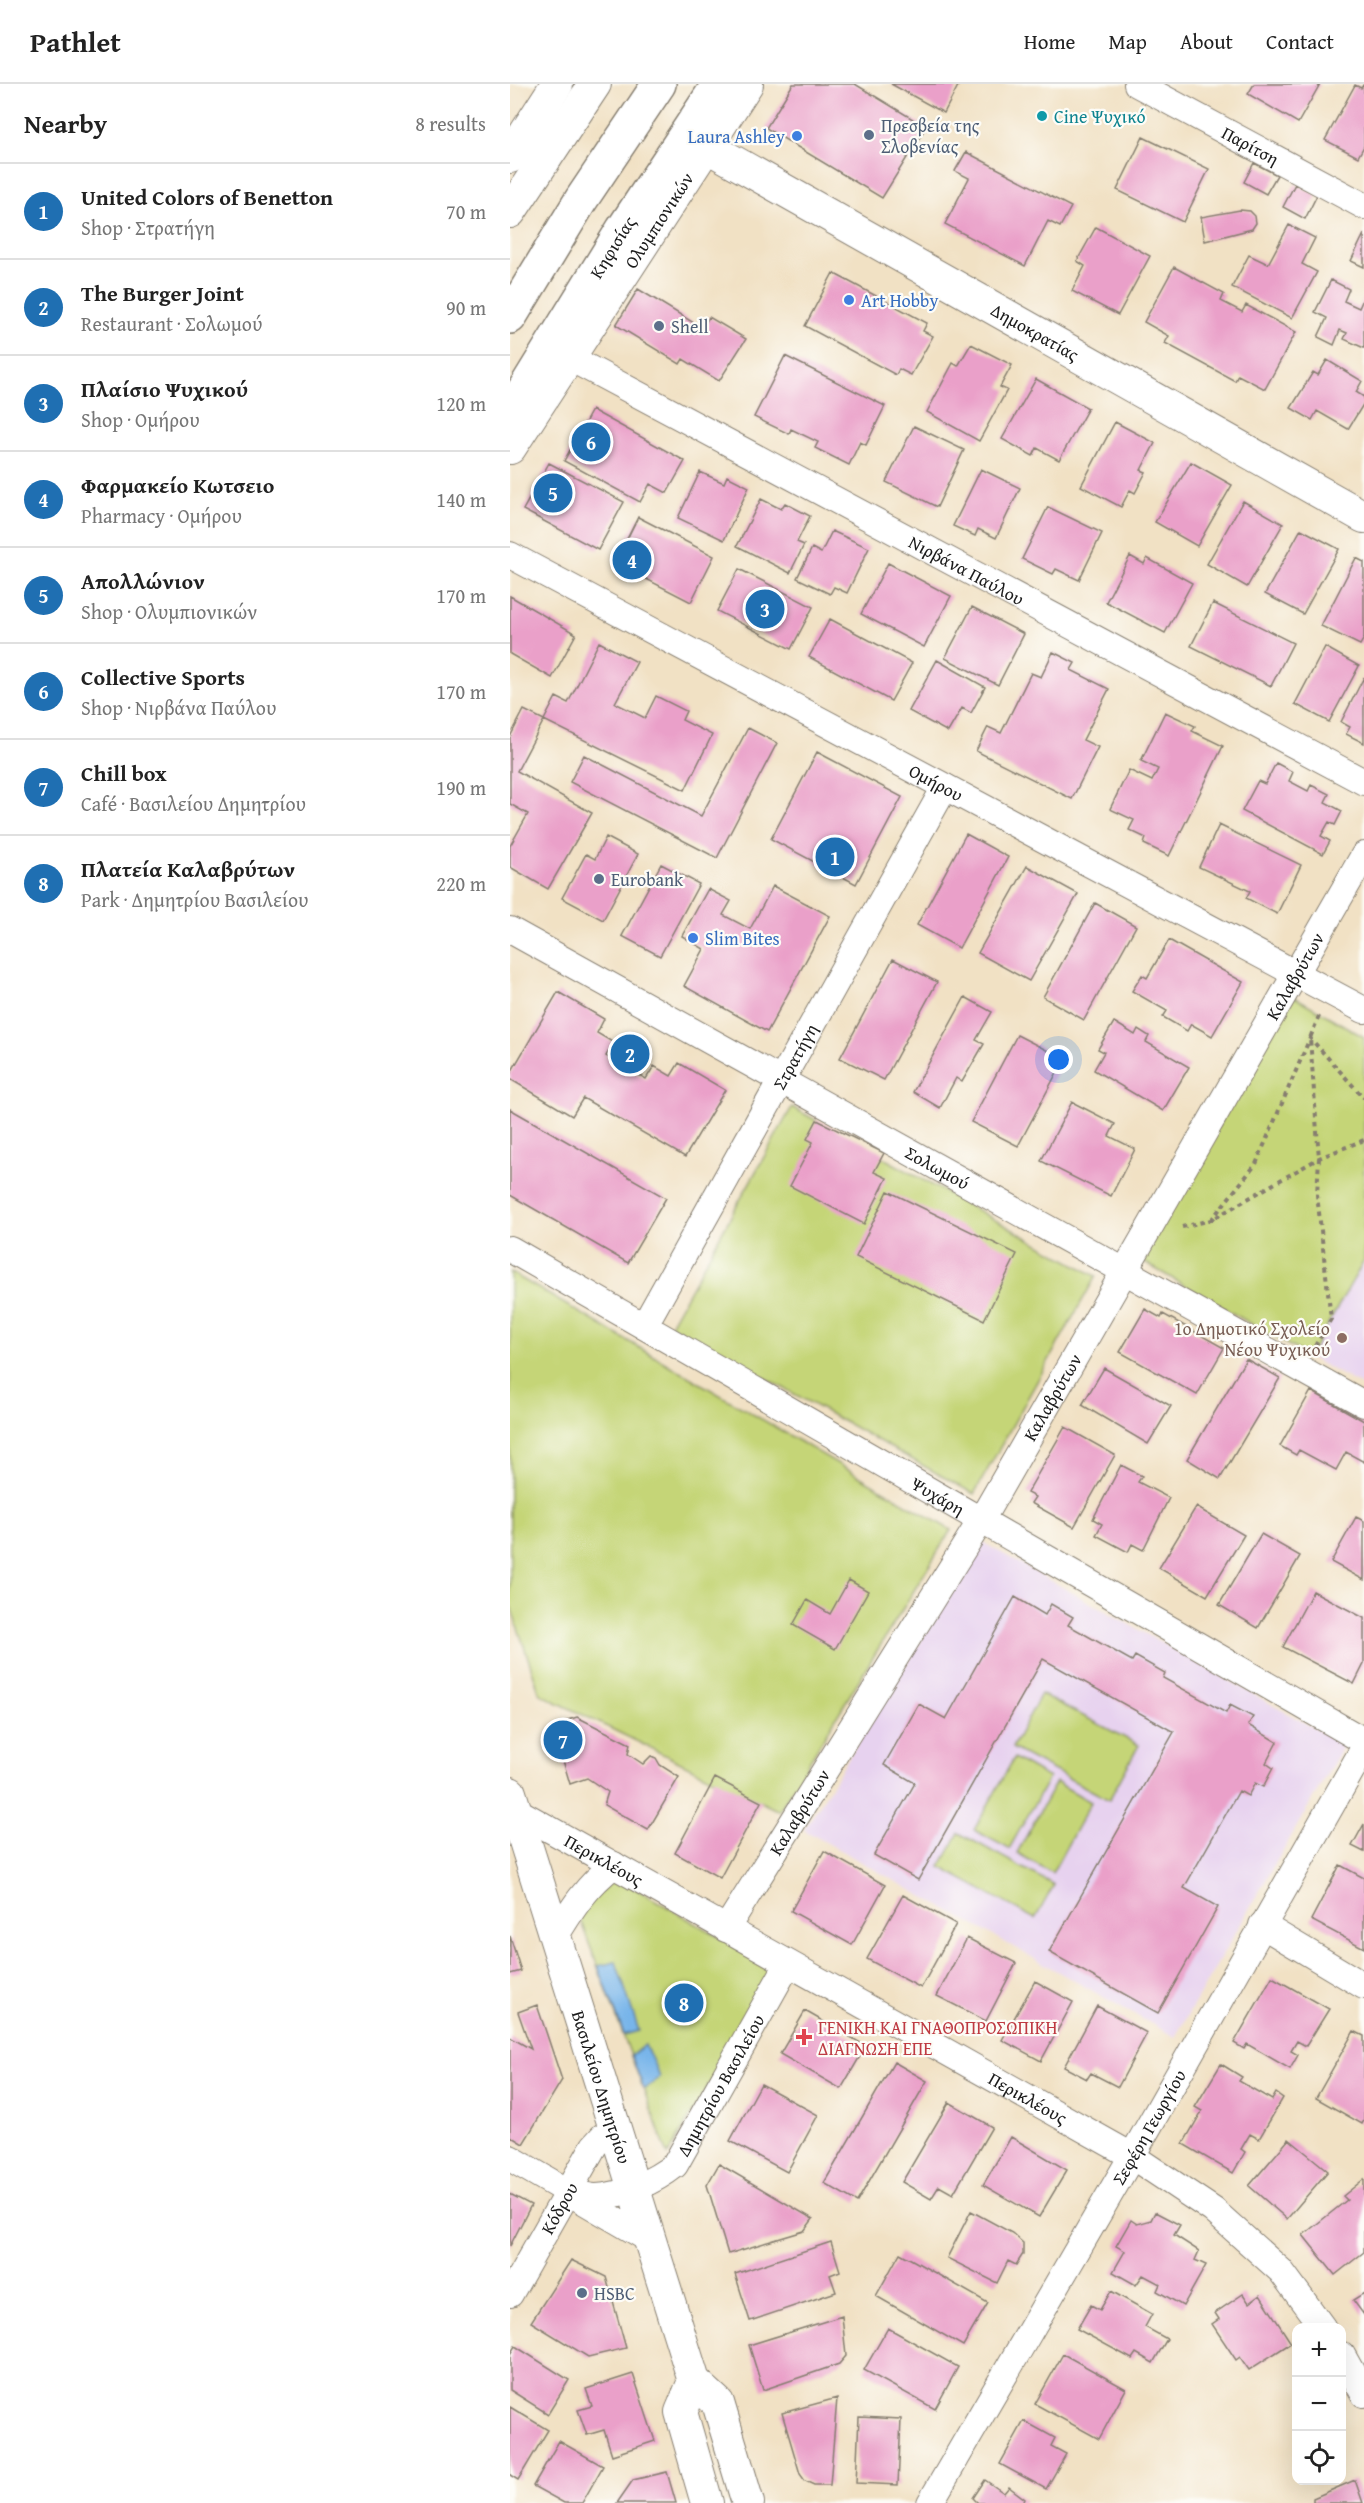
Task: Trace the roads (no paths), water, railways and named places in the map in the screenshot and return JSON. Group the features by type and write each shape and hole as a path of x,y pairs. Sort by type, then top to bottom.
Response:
{"main road":[{"path":"510,317 581,201 659,84"},
{"name":"Κηφισίας","path":"510,413 623,229 719,84"}],"street":[{"path":"510,157 557,84"},
{"path":"510,212 595,84"},
{"name":"Ολυμπιονικών","path":"510,448 747,84"},
{"name":"Παρίτση","path":"1137,84 1364,206"},
{"name":"Δημοκρατίας","path":"706,146 1364,517"},
{"name":"Νιρβάνα Παύλου","path":"568,357 1364,782"},
{"name":"Ομήρου","path":"510,555 1364,1010"},
{"name":"Στρατήγη","path":"644,1326 945,787"},
{"name":"Καλαβρύτων","path":"726,1929 980,1522 1364,855"},
{"name":"Σολωμού","path":"510,930 1364,1404"},
{"name":"Ψυχάρη","path":"510,1249 980,1522 1364,1741"},
{"name":"Σεφέρη Γεωργίου","path":"930,2503 1132,2156 1364,1748"},
{"name":"Περικλέους","path":"512,1803 726,1929 1132,2156 1213,2210 1281,2271 1319,2323"},
{"name":"Βασιλείου Δημητρίου","path":"512,1803 694,2380 718,2403 748,2503"},
{"path":"555,1937 581,1895 595,1879 614,1864"},
{"path":"1262,1925 1364,1986"},
{"name":"Δημητρίου Βασιλείου","path":"568,2191 596,2197 658,2179 675,2165 788,1964"},
{"name":"Κόδρου","path":"510,2294 594,2146 603,2136 615,2129"},
{"path":"510,2158 650,2240"},
{"path":"1346,2363 1364,2394"},
{"path":"694,2380 681,2412 707,2503"}],"water":[{"path":"616,1962 639,2031 624,2035 598,1966"},
{"path":"645,2045 660,2077 644,2090 631,2055"}],"place":[{"name":"Cine Ψυχικό","path":"1042,116"},
{"name":"Πρεσβεία της Σλοβενίας","path":"869,135"},
{"name":"Laura Ashley","path":"797,136"},
{"name":"Art Hobby","path":"849,300"},
{"name":"Shell","path":"659,326"},
{"name":"Collective Sports","path":"591,442"},
{"name":"Απολλώνιον","path":"553,493"},
{"name":"Φαρμακείο Κωτσειο","path":"632,560"},
{"name":"Πλαίσιο Ψυχικού","path":"765,609"},
{"name":"United Colors of Benetton","path":"835,857"},
{"name":"Eurobank","path":"599,879"},
{"name":"Slim Bites","path":"693,938"},
{"name":"The Burger Joint","path":"630,1054"},
{"name":"1ο Δημοτικό Σχολείο Νέου Ψυχικού","path":"1342,1338"},
{"name":"Chill box","path":"563,1740"},
{"name":"Πλατεία Καλαβρύτων","path":"684,2003"},
{"name":"ΓΕΝΙΚΗ ΚΑΙ ΓΝΑΘΟΠΡΟΣΩΠΙΚΗ ΔΙΑΓΝΩΣΗ ΕΠΕ","path":"804,2037"},
{"name":"HSBC","path":"582,2293"}]}
